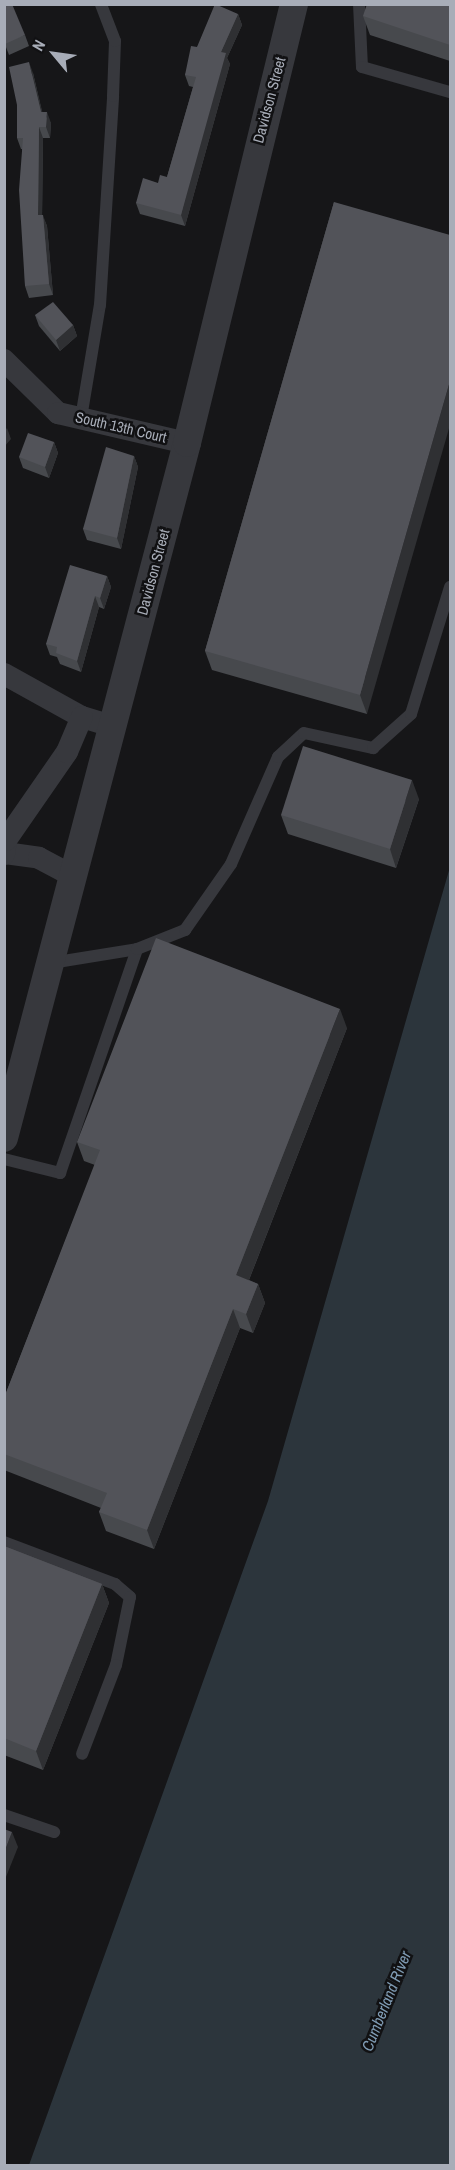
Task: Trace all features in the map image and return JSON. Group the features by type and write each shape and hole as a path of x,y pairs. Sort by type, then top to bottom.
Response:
{"street":[{"name":"Davidson Street","path":"4,1138 187,442 294,4"},
{"name":"South 13th Court","path":"4,360 58,413 187,442"},
{"path":"4,674 82,717 112,726"},
{"path":"74,877 39,858 5,853 6,840 67,752 82,717"}],"lane":[{"path":"81,418 100,305 111,131 115,41 101,4"},
{"path":"359,4 362,68 450,92"},
{"path":"51,963 137,949 185,930 231,864 278,757 304,733 373,748 411,714 450,587"},
{"path":"4,1159 60,1173 137,949"},
{"path":"4,1542 115,1584 130,1597 116,1665 82,1754"},
{"path":"4,1815 54,1832"}],"water":[{"name":"Cumberland River","path":"450,867 450,2165 29,2165 268,1501"}],"building":[{"path":"4,4 12,4 25,35 5,44"},
{"path":"215,4 238,14 221,52 226,53 181,215 136,203 143,178 158,183 160,175 167,177 196,77 185,75 191,46 197,47"},
{"path":"367,4 450,4 450,45 363,16"},
{"path":"29,62 41,112 47,112 46,127 39,127 38,215 43,215 49,284 25,286 19,190 23,138 17,138 17,105 9,67"},
{"path":"334,202 450,235 450,381 360,695 205,651"},
{"path":"53,302 73,325 56,340 35,315"},
{"path":"28,433 54,442 45,467 19,457"},
{"path":"106,447 134,456 117,538 83,529"},
{"path":"70,565 107,576 100,598 95,596 77,661 56,653 57,647 46,644"},
{"path":"303,746 412,780 390,849 281,815"},
{"path":"156,938 340,1009 236,1275 258,1284 246,1314 233,1309 147,1530 99,1512 107,1493 4,1454 4,1398 100,1150 77,1142"},
{"path":"4,1546 102,1584 36,1751 4,1738"},
{"path":"4,1829 12,1832 4,1853"}]}
